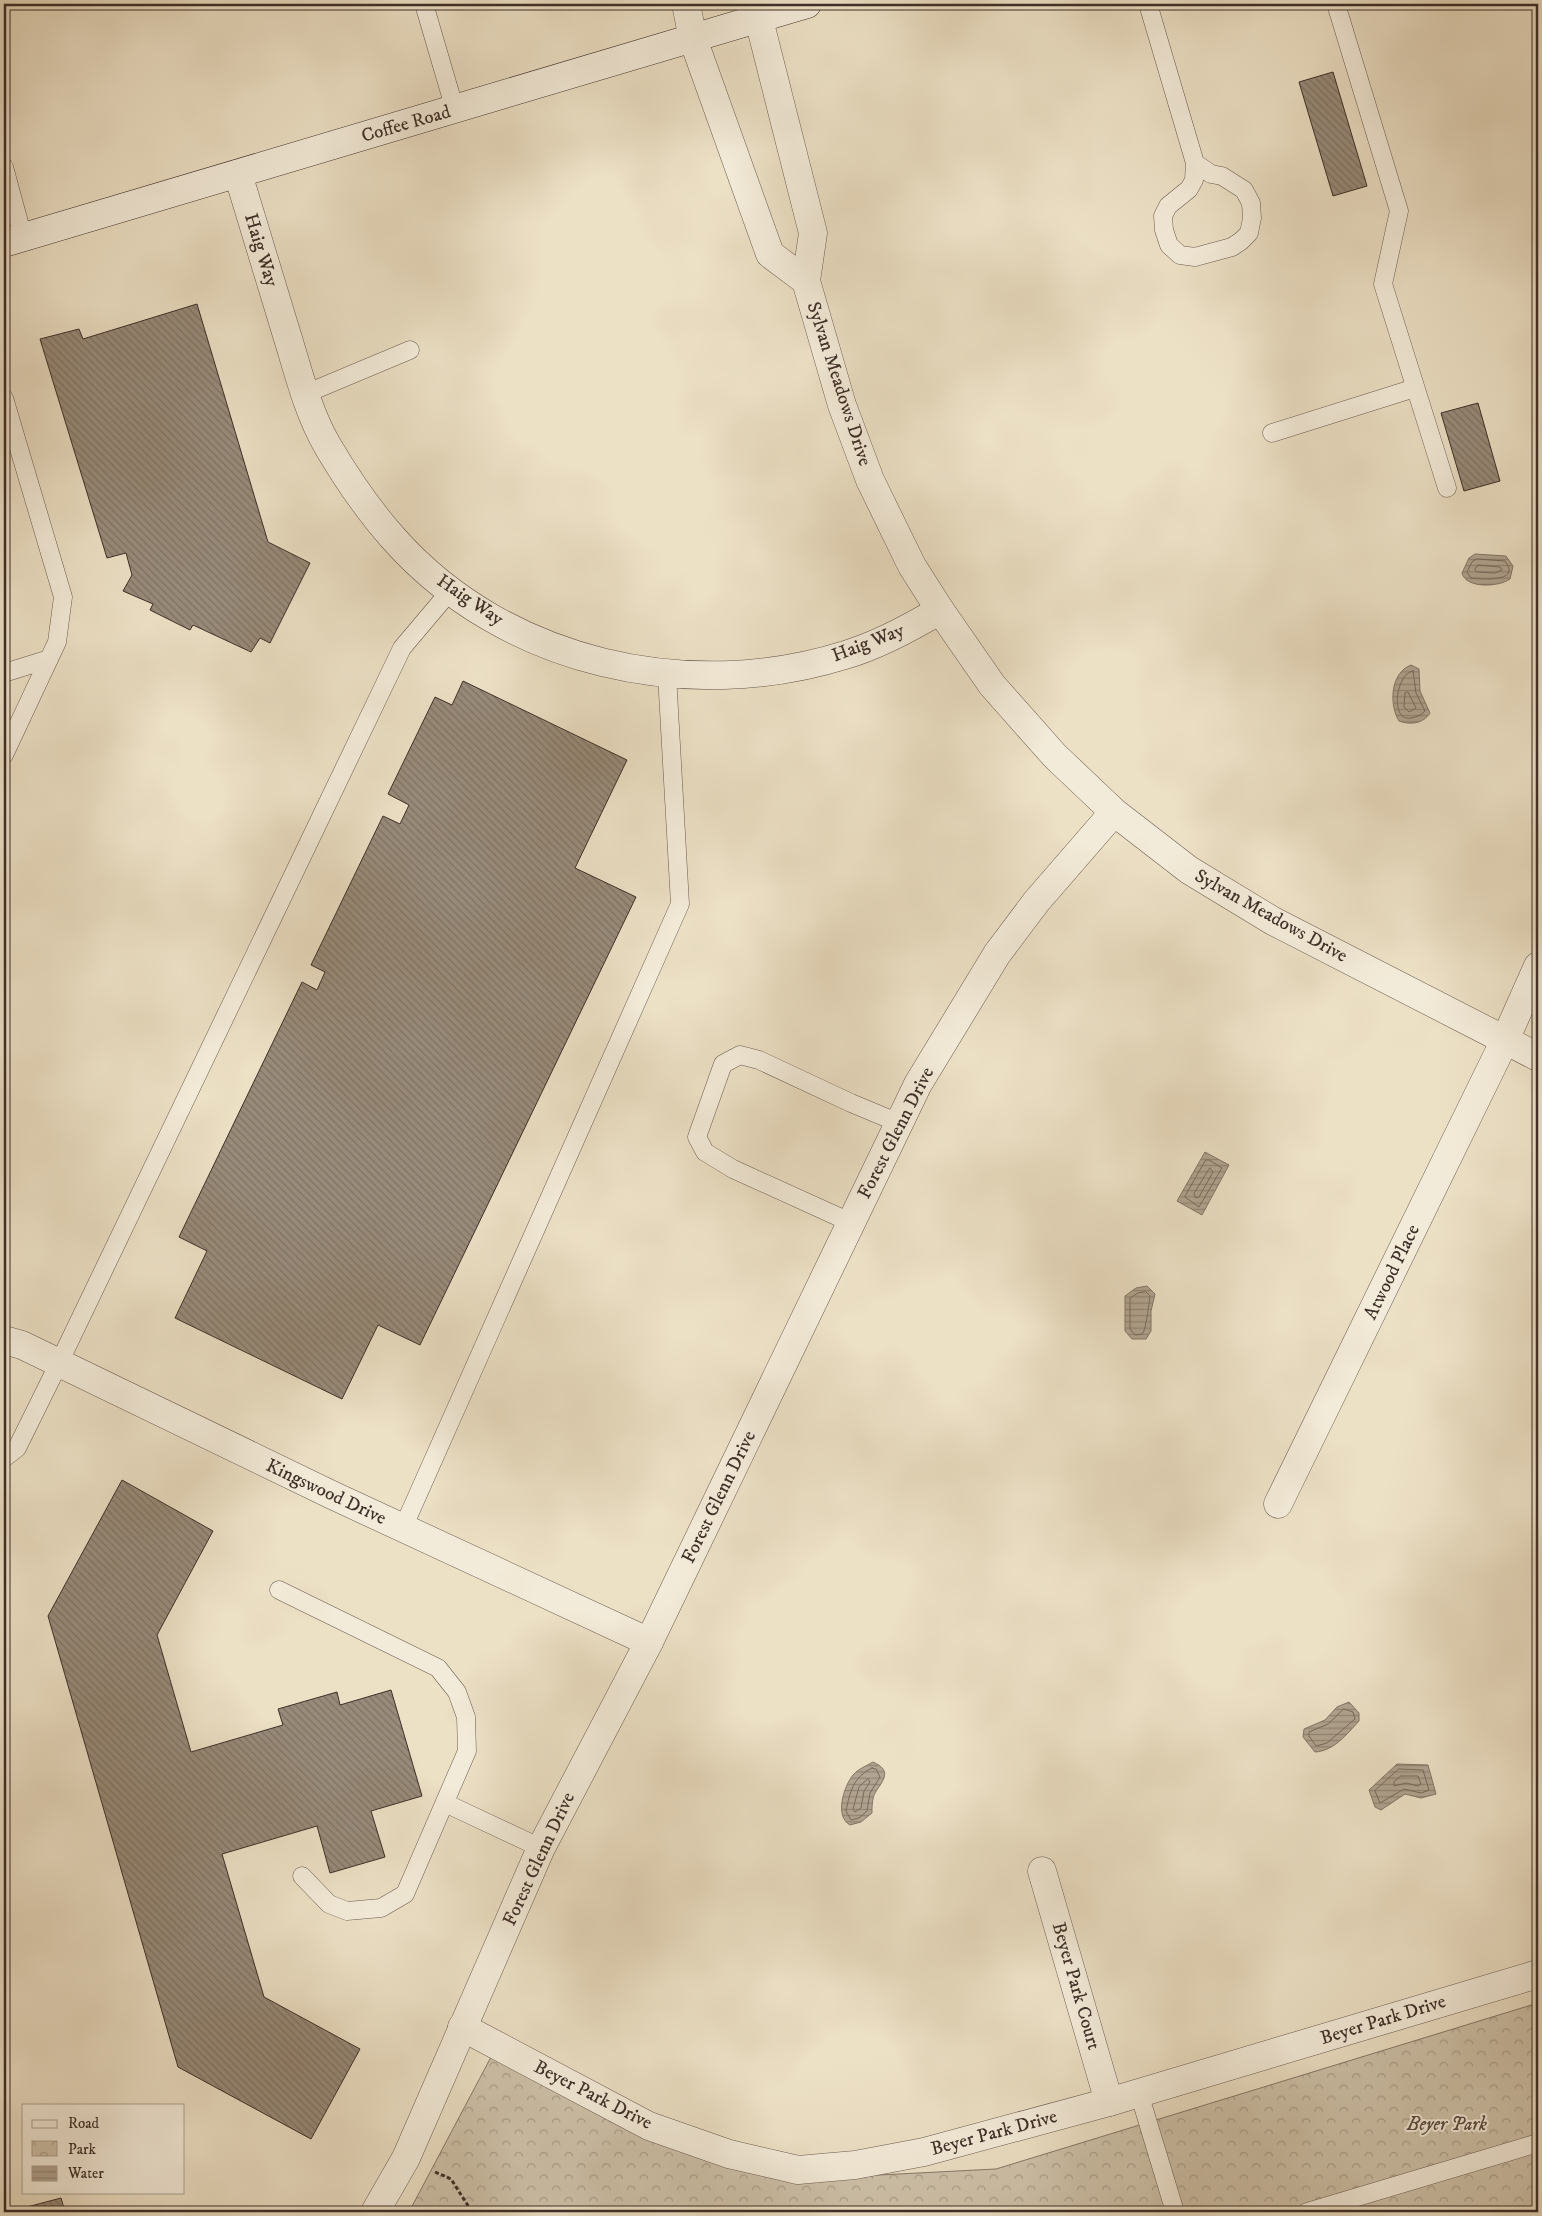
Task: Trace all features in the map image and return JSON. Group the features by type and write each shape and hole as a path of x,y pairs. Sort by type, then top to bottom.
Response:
{"street":[{"name":"Sylvan Meadows Drive","path":"686,4 693,39 770,254 806,281"},
{"name":"Coffee Road","path":"13,240 693,39 757,11 807,4"},
{"name":"Sylvan Meadows Drive","path":"757,11 813,233 806,281 842,405 870,480 912,566 992,685 1055,756 1114,812 1189,870 1273,921 1538,1057"},
{"name":"Haig Way","path":"238,174 305,394 326,442 357,494 395,541 439,582 496,620 550,646 607,664 667,675 727,676 780,671 846,655 901,633 940,610"},
{"name":"Forest Glenn Drive","path":"375,2212 406,2158 541,1848 649,1642 918,1084 997,954 1036,902 1114,812"},
{"name":"Atwood Place","path":"1278,1504 1505,1040 1538,966"},
{"name":"Kingswood Drive","path":"4,1340 22,1345 403,1528 649,1642"},
{"name":"Beyer Park Court","path":"1042,1871 1109,2102"},
{"name":"Beyer Park Drive","path":"462,2027 649,2126 728,2154 798,2170 855,2165 924,2152 1109,2102 1538,1974"}],"lane":[{"path":"424,4 455,110"},
{"path":"1148,4 1195,163 1192,184 1168,206 1163,216 1164,230 1169,245 1180,255 1195,257 1232,247 1241,241 1249,233 1252,218 1251,203 1244,190 1222,176 1211,174 1195,163"},
{"path":"1336,4 1399,211 1383,284 1447,488"},
{"path":"4,167 13,240"},
{"path":"305,394 410,350"},
{"path":"1272,433 1415,388"},
{"path":"4,398 63,598 57,642 4,755"},
{"path":"4,1458 17,1448 59,1363 402,648 451,590"},
{"path":"4,673 49,659"},
{"path":"403,1528 680,904 667,675"},
{"path":"852,1223 733,1169 705,1152 697,1137 723,1064 740,1055 759,1060 851,1104 899,1123"},
{"path":"279,1590 438,1668 457,1692 466,1717 468,1751 405,1894 382,1908 347,1911 329,1904 302,1876"},
{"path":"445,1803 541,1848"},
{"path":"1139,2093 1174,2212"},
{"path":"1307,2212 1538,2143"}],"path":[{"path":"406,2158 451,2179 472,2212"}],"green space":[{"name":"Beyer Park","path":"1538,2003 1538,2212 409,2212 500,2040 753,2168 879,2175 996,2169"}],"water":[{"path":"1475,554 1506,556 1513,566 1510,579 1491,585 1470,582 1462,573 1469,558"},
{"path":"1411,665 1419,669 1420,691 1430,713 1420,721 1408,723 1399,721 1394,707 1393,690 1399,675"},
{"path":"1205,1152 1229,1165 1202,1215 1177,1201"},
{"path":"1147,1286 1155,1294 1151,1311 1151,1331 1146,1339 1132,1339 1125,1331 1125,1296 1136,1288"},
{"path":"1349,1702 1359,1713 1359,1721 1334,1745 1328,1749 1315,1752 1303,1737 1304,1729 1325,1720 1337,1707"},
{"path":"873,1762 879,1765 885,1772 883,1780 874,1795 872,1813 861,1822 850,1825 842,1815 842,1801 846,1786 853,1775"},
{"path":"1397,1764 1428,1765 1436,1794 1421,1798 1405,1794 1381,1810 1375,1807 1369,1790"}],"building":[{"path":"1333,72 1367,186 1333,196 1299,82"},
{"path":"197,304 268,542 310,563 270,643 260,638 251,652 193,625 190,630 150,610 153,604 123,591 132,575 126,553 107,558 40,339 79,329 83,339"},
{"path":"1478,403 1500,481 1464,491 1441,413"},
{"path":"463,681 627,760 575,868 636,897 420,1345 378,1325 342,1399 175,1318 207,1251 179,1237 302,982 317,990 325,972 311,965 383,816 400,824 409,805 388,794 435,697 452,705"},
{"path":"122,1480 213,1531 157,1635 191,1752 283,1725 278,1709 337,1692 340,1705 391,1690 422,1796 371,1811 385,1857 330,1873 317,1826 222,1854 264,1997 360,2049 311,2139 178,2067 48,1616"},
{"path":"4,1627 8,1643 4,1645"},
{"path":"61,2198 65,2212 8,2212"}]}
